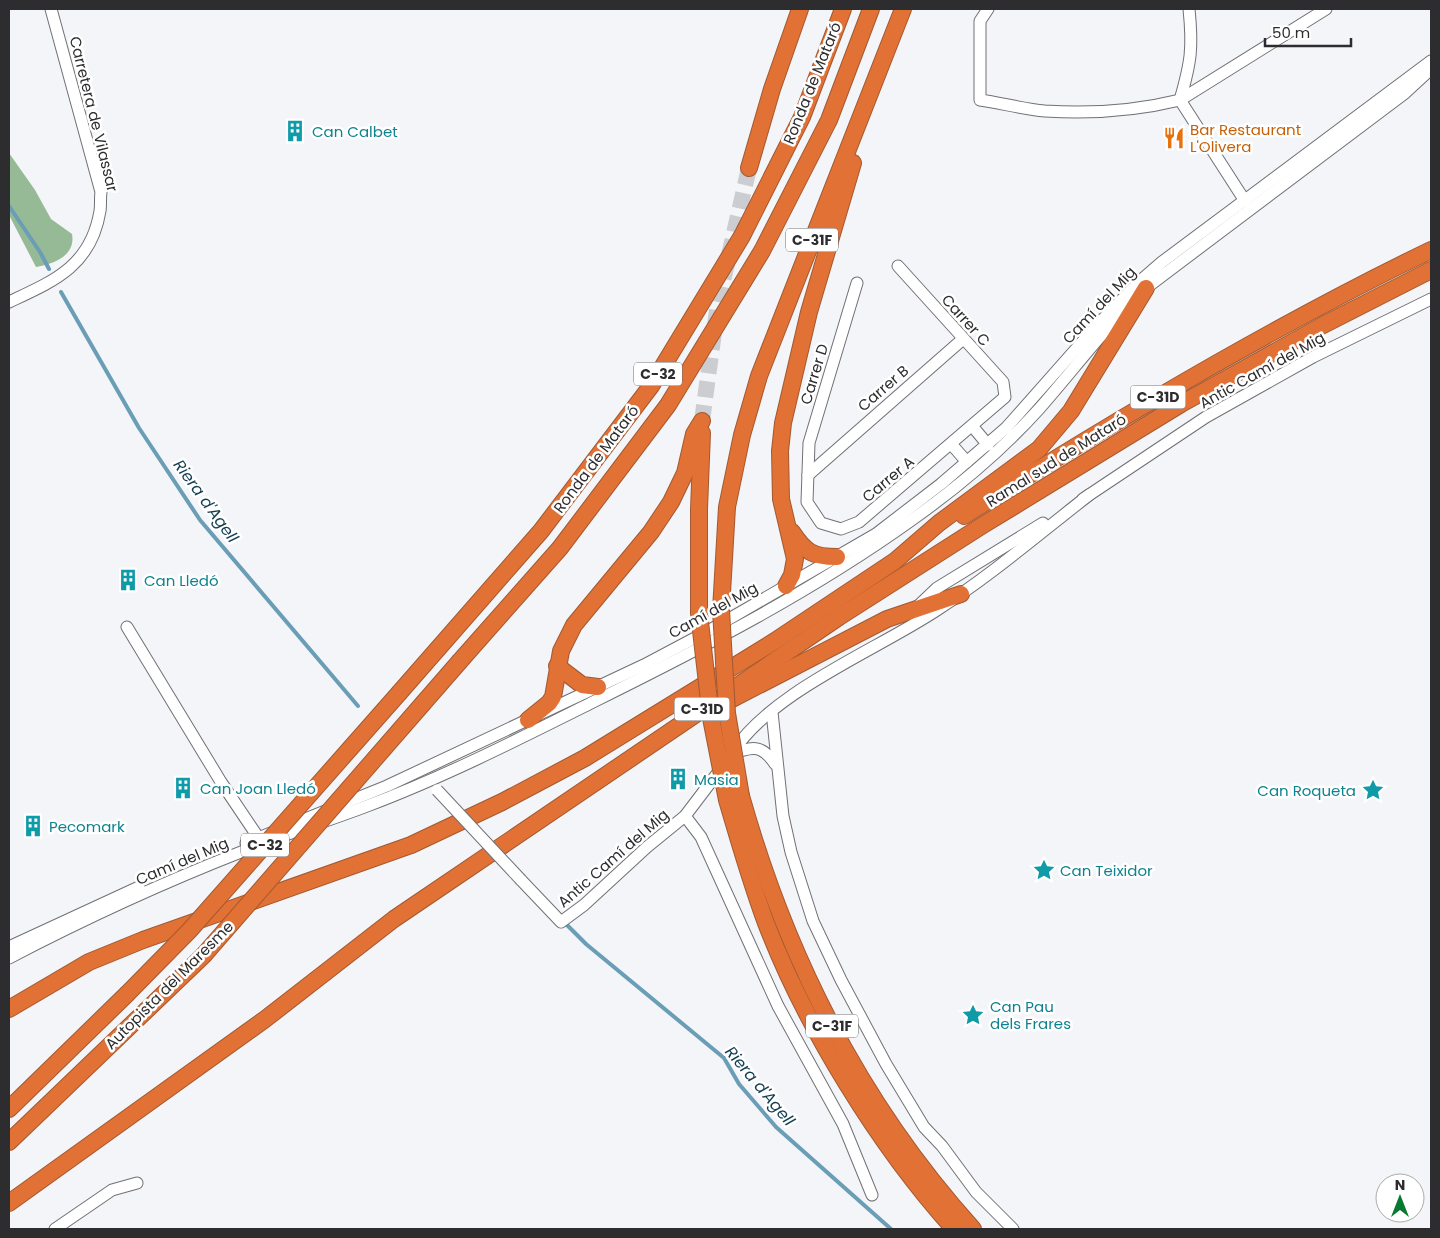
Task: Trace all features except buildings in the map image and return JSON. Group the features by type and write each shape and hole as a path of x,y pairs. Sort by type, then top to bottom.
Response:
{"highway":[{"path":"749,168 772,89 800,9"},
{"name":"Ronda de Mataró","path":"400,692 541,531 651,386 742,236 802,117 843,9"},
{"name":"Ronda de Mataró","path":"460,661 560,548 668,406 762,251 829,120 871,9"},
{"name":"C-31F","path":"904,9 759,376 742,435 727,507 721,610 734,798 746,864 767,924 802,1003 843,1076 888,1147 954,1229"},
{"path":"786,586 792,575 796,559 781,499 779,472 783,423 809,312 866,118 865,105"},
{"name":"Ramal sud de Mataró","path":"895,561 1046,464 1162,395 1243,349 1431,250"},
{"name":"C-31D","path":"9,1202 264,1020 394,919 839,617 983,525 1181,404 1323,325 1431,270"},
{"path":"895,561 939,523 1026,459 1050,438 1080,397 1146,288"},
{"name":"C-31F","path":"557,666 561,652 574,625 651,532 672,502 685,473 694,434 702,421 699,509 699,613 711,718 734,798 781,919 817,998 854,1070 900,1141 973,1229"},
{"path":"786,523 800,545 810,553 837,557"},
{"name":"C-31D","path":"9,1009 89,962 143,940 411,845 502,802 585,758 775,642 895,561"},
{"path":"676,726 873,626 961,594"},
{"name":"Autopista del Maresme","path":"9,1142 202,956 460,661"},
{"path":"557,666 582,685 598,687"},
{"path":"528,720 549,704 553,697 557,685 557,666"},
{"name":"Autopista del Maresme","path":"9,1109 189,931 400,692"}],"street":[{"name":"Carretera de Vilassar","path":"9,302 57,279 69,270 88,246 100,210 100,192 51,9"},
{"path":"988,9 980,21 980,100 1044,110 1106,112 1154,106 1180,100 1326,9"},
{"path":"1189,9 1192,40 1191,63 1180,100 1245,201"},
{"name":"Camí del Mig","path":"9,958 94,916 200,869 243,851 368,806 428,780 651,675 817,582 894,531 974,471 1004,444 1048,398 1120,313 1146,288 1154,276 1205,237 1245,201 1431,61"},
{"name":"Camí del Mig","path":"9,947 90,908 258,837 386,786 598,687 702,635 876,534 988,445 1029,404 1099,324 1139,282 1338,143 1405,93 1431,69"},
{"name":"Camí del Mig","path":"1245,201 1256,200 1314,157 1338,143"},
{"name":"Carrer C","path":"898,266 1003,382 1005,397"},
{"name":"Carrer D","path":"808,475 809,443 857,283"},
{"name":"Antic Camí del Mig","path":"884,642 905,623 914,610 937,588 1089,495 1206,417 1313,357 1431,299"},
{"name":"Carrer B","path":"808,475 822,460 963,339"},
{"name":"Carrer A","path":"808,475 807,502 821,523 841,529 858,522 1005,397"},
{"name":"Camí del Mig","path":"988,445 996,443 1030,411 1048,398"},
{"path":"972,427 988,445"},
{"path":"952,444 967,462"},
{"path":"809,452 822,460"},
{"name":"Camí del Mig","path":"894,531 903,520 968,469 967,462"},
{"name":"Antic Camí del Mig","path":"428,780 560,922 584,905 647,847 685,816 712,783 741,738 772,712 824,676 884,642 961,594 1089,495"},
{"path":"127,627 221,782 258,837"},
{"path":"772,712 776,765 783,816 793,861 813,921 856,1010 924,1127 942,1146 976,1192 1013,1229"},
{"path":"730,755 743,749 756,748 768,753 776,765"},
{"name":"Camí del Mig","path":"428,780 433,772 456,754"},
{"name":"Camí del Mig","path":"386,786 419,778 428,780"},
{"path":"685,816 701,837 778,1006 843,1124 872,1195"},
{"path":"55,1229 112,1190 137,1183"}],"green space":[{"path":"9,153 35,190 51,219 72,234 72,242 67,253 62,258 49,264 36,267 9,215"}],"waterway":[{"name":"Riera d'Agell","path":"9,206 40,252 49,269"},
{"name":"Riera d'Agell","path":"61,292 139,428 200,520 358,706"},
{"name":"Riera d'Agell","path":"563,921 586,944 724,1058 739,1084 776,1127 891,1229"}],"tunnel":[{"path":"702,421 718,303 749,168"}],"place":[{"name":"Can Calbet","path":"295,131"},
{"name":"Bar Restaurant L'Olivera","path":"1174,138"},
{"name":"Can Lledó","path":"128,580"},
{"name":"Masia","path":"678,779"},
{"name":"Can Joan Lledó","path":"183,788"},
{"name":"Can Roqueta","path":"1373,790"},
{"name":"Pecomark","path":"33,826"},
{"name":"Can Teixidor","path":"1044,870"},
{"name":"Can Pau dels Frares","path":"973,1015"}]}
